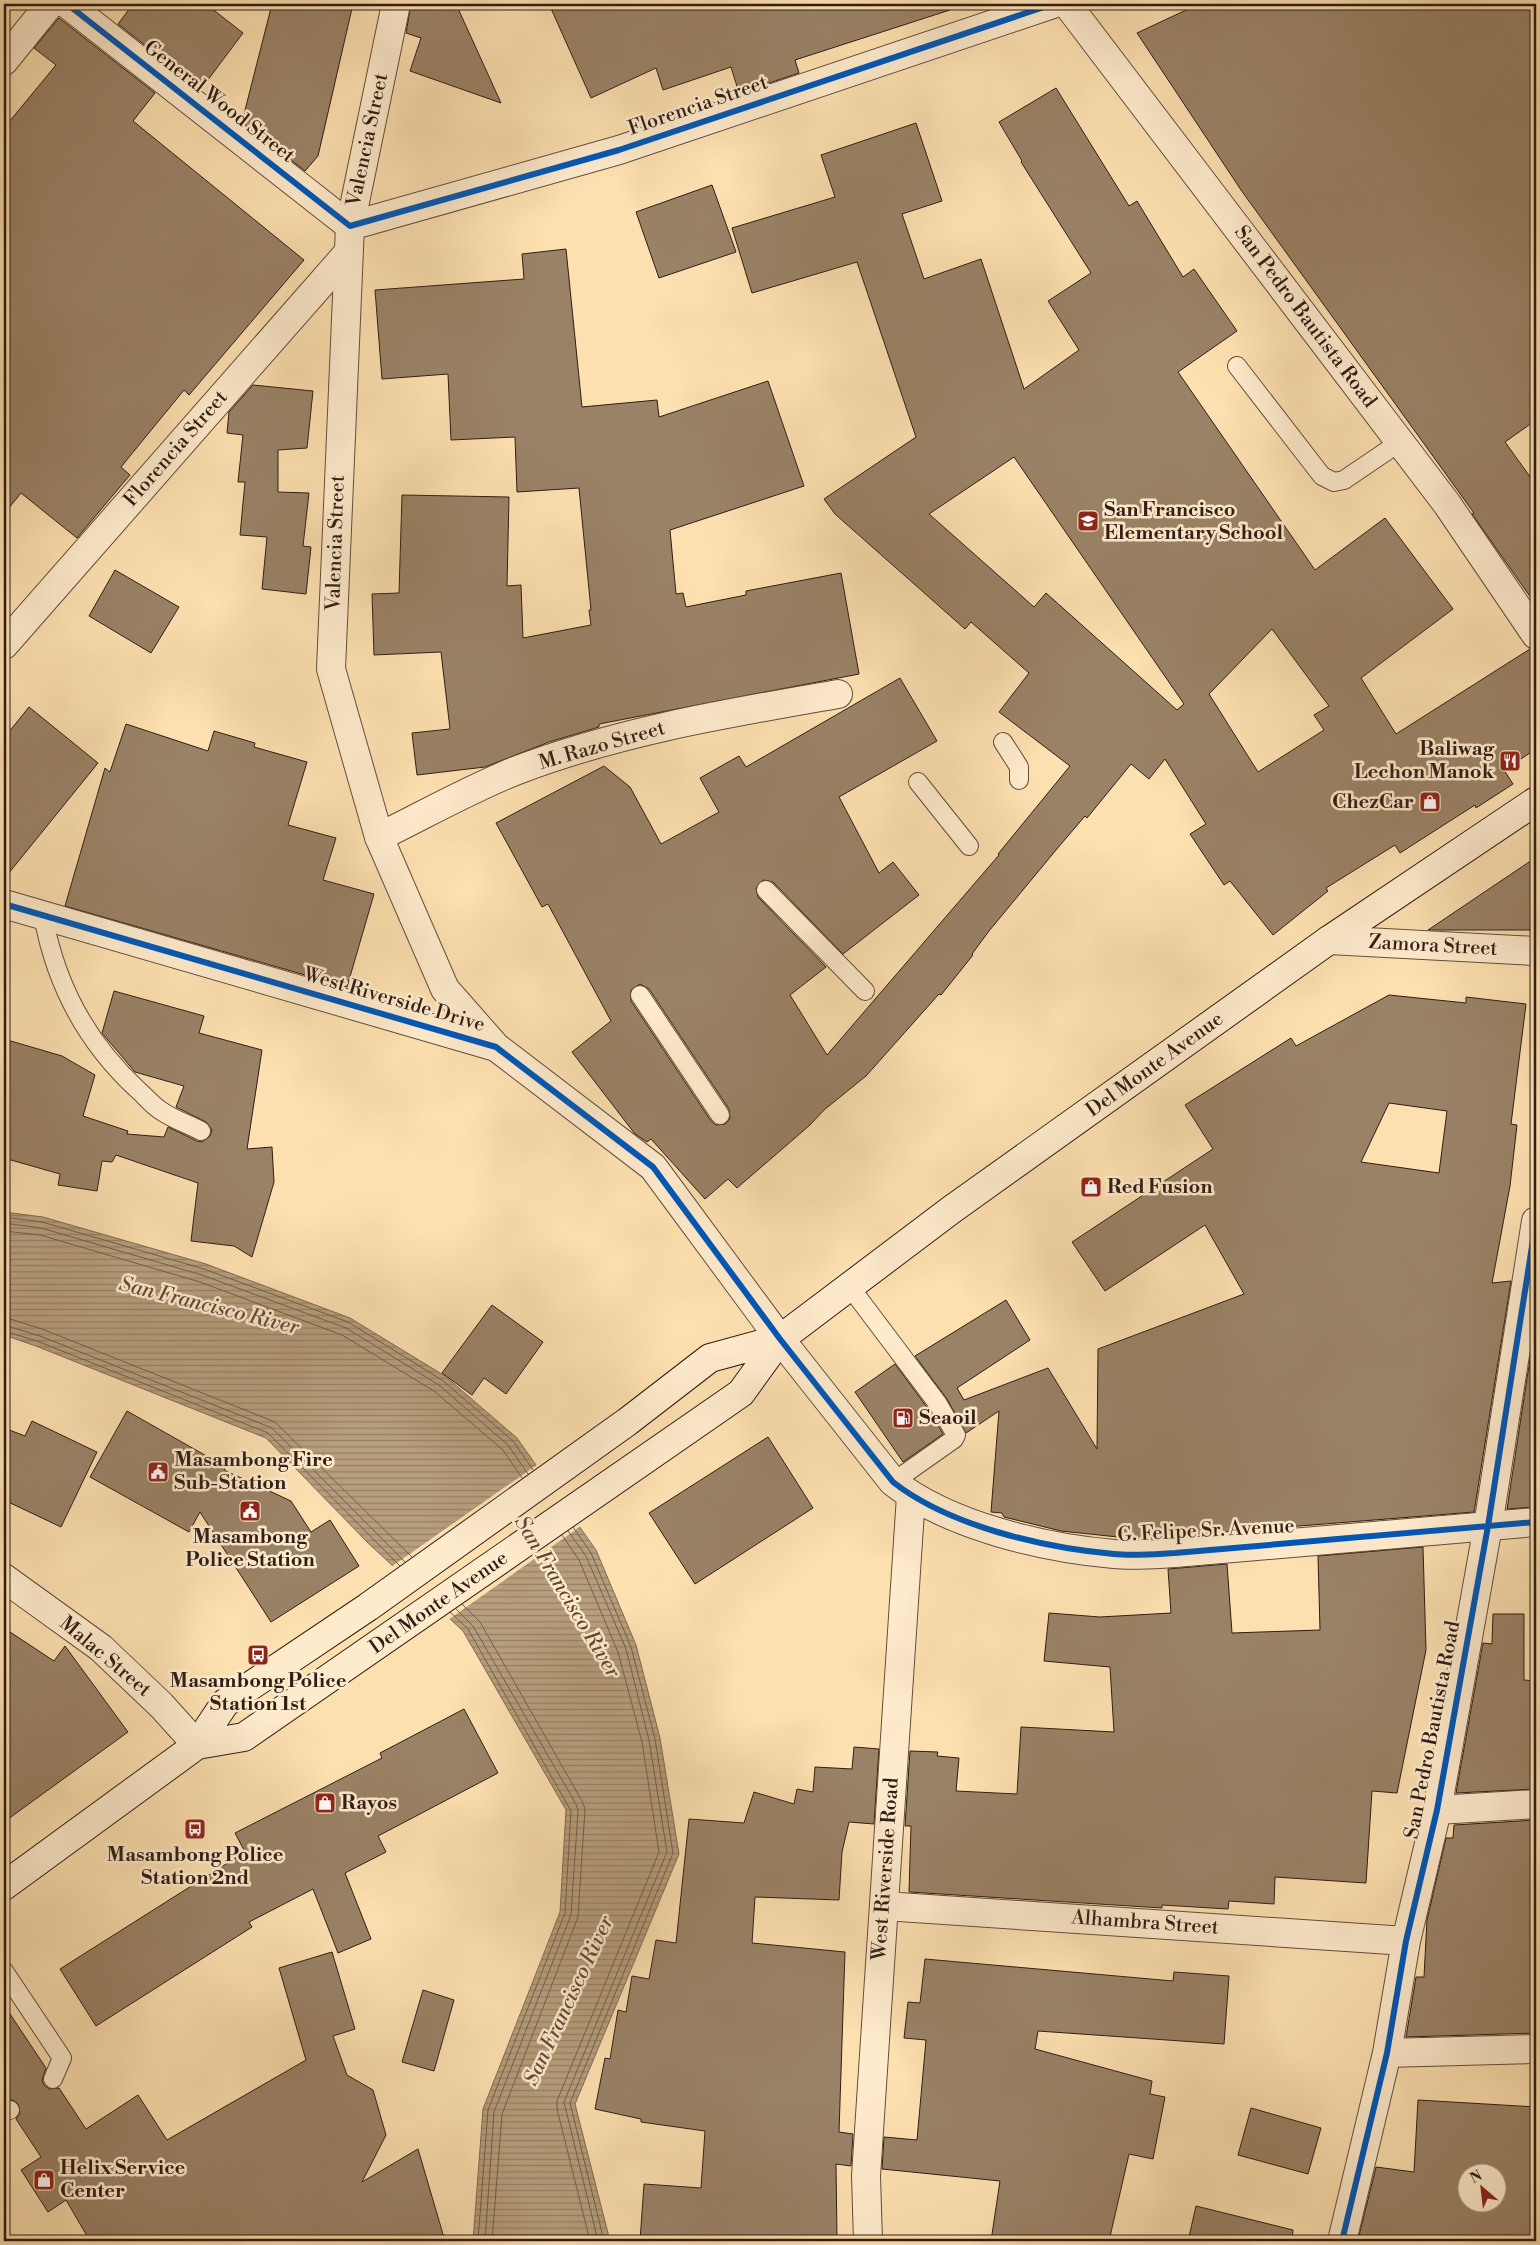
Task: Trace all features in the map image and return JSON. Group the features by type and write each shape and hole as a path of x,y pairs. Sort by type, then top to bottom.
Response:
{"street":[{"path":"4,61 50,4"},
{"name":"General Wood Street","path":"67,4 349,240"},
{"name":"Valencia Street","path":"396,4 349,240 331,669 379,837 445,989 496,1047"},
{"name":"Florencia Street","path":"4,645 349,240 1052,4"},
{"name":"San Pedro Bautista Road","path":"1066,4 1447,504 1536,635"},
{"name":"M. Razo Street","path":"379,837 507,775 585,747 628,734 838,694"},
{"name":"Del Monte Avenue","path":"197,1745 244,1737 390,1638 650,1454 740,1393 780,1339 951,1210 1329,940 1536,801"},
{"name":"West Riverside Drive","path":"4,904 496,1047 653,1166 780,1339"},
{"name":"Zamora Street","path":"1329,940 1536,951"},
{"name":"San Pedro Bautista Road","path":"1342,2241 1387,2053 1406,1941 1437,1810 1488,1526 1535,1238"},
{"name":"Del Monte Avenue","path":"4,1886 197,1745 225,1703 368,1607 627,1422 710,1358 780,1339"},
{"name":"G. Felipe Sr. Avenue","path":"780,1339 902,1489 973,1524 1021,1539 1115,1554 1175,1553 1536,1522"},
{"name":"West Riverside Road","path":"868,2241 866,2176 884,1906 902,1489"},
{"name":"Malac Street","path":"4,1578 101,1648 161,1705 197,1745"},
{"path":"1437,1810 1536,1804"},
{"name":"Alhambra Street","path":"884,1906 1406,1941"},
{"path":"1387,2053 1536,2049"}],"lane":[{"path":"1237,366 1322,476 1334,482 1344,480 1400,442"},
{"path":"1003,742 1019,767 1019,780"},
{"path":"918,782 969,846"},
{"path":"766,890 865,992"},
{"path":"43,915 48,943 62,984 78,1017 102,1050 127,1080 160,1111 201,1131"},
{"path":"640,995 720,1115"},
{"path":"850,1287 933,1397 954,1429 956,1436 902,1489"},
{"path":"4,1971 62,2058 53,2079"}],"water":[{"name":"San Francisco River","path":"4,1212 43,1217 206,1264 350,1318 445,1376 517,1438 596,1550 636,1645 660,1738 679,1854 575,2104 610,2241 473,2241 483,2109 560,1912 566,1810 463,1631 368,1543 266,1438 4,1335"}],"pier":[{"path":"538,1464 581,1526 448,1620 391,1567"}],"building":[{"path":"133,4 206,4 243,33 201,89 118,24"},
{"path":"272,4 353,4 318,156 305,171 242,122"},
{"path":"411,4 456,4 501,103 410,71 421,38 406,33"},
{"path":"549,4 949,4 950,10 795,60 799,73 739,93 731,67 663,90 656,68 591,98"},
{"path":"1199,4 1523,4 1536,15 1536,420 1505,442 1536,485 1536,605 1472,514 1474,513 1241,190 1137,33"},
{"path":"59,18 155,93 133,121 304,260 189,395 184,390 121,467 130,475 77,538 21,493 4,514 4,128 56,65 34,48"},
{"path":"1056,88 1129,206 1137,201 1183,277 1194,269 1237,331 1178,372 1315,570 1385,518 1453,609 1361,678 1396,734 1530,649 1536,650 1536,749 1504,770 1513,784 1476,808 1475,805 1400,853 1395,845 1326,888 1328,891 1273,935 1230,881 1224,885 1190,834 1206,824 1165,759 1149,779 1131,764 989,931 973,955 941,995 939,994 866,1076 824,1110 810,1125 737,1188 728,1179 705,1199 651,1139 647,1142 635,1134 572,1052 611,1021 548,904 542,907 496,823 604,766 630,787 661,844 719,812 700,778 739,756 746,767 900,678 937,741 839,797 879,873 893,862 919,895 843,954 773,882 763,880 756,888 758,897 826,967 790,995 827,1055 999,855 1070,766 999,712 1029,673 971,622 965,629 835,514 824,499 916,437 857,262 752,293 732,228 835,197 821,155 916,123 942,201 902,214 924,279 981,259 1024,389 1079,350 1048,301 1091,273 1021,162 999,122","holes":["1014,457 1184,704 1177,710 1046,593 1034,607 929,514","1272,629 1329,706 1314,715 1324,730 1258,772 1209,694","640,984 649,989 729,1109 730,1119 725,1124 716,1125 711,1121 631,1001 631,990"]},
{"path":"712,185 736,252 659,278 636,212"},
{"path":"566,249 582,407 657,400 659,417 768,381 804,486 670,530 676,594 683,593 686,607 746,595 746,591 841,573 859,674 599,724 599,727 549,742 485,767 417,775 412,733 450,729 441,652 374,655 372,594 399,593 402,495 509,497 507,586 521,585 523,638 591,625 589,610 591,610 579,488 517,492 515,437 451,440 448,374 382,379 375,290 524,279 522,254"},
{"path":"253,385 313,391 307,448 278,450 278,492 309,493 303,546 311,547 306,594 262,589 267,537 240,535 245,482 238,482 243,435 227,433 229,412"},
{"path":"115,570 179,607 151,653 89,616"},
{"path":"29,707 98,763 4,879 4,738"},
{"path":"126,724 208,751 214,731 255,743 254,747 307,762 288,825 336,838 323,880 374,894 347,987 65,906 105,768 110,772"},
{"path":"1535,858 1530,930 1428,930"},
{"path":"114,991 204,1016 199,1033 262,1050 247,1149 272,1147 274,1182 252,1257 234,1246 191,1241 198,1183 116,1155 112,1162 102,1161 97,1191 58,1185 60,1174 4,1158 4,1039 62,1056 95,1075 83,1116 128,1131 127,1134 164,1137 168,1127 197,1141 202,1142 210,1136 212,1130 206,1122 176,1107 184,1086 135,1072 102,1033"},
{"path":"1389,995 1466,1003 1466,997 1526,1004 1511,1124 1517,1125 1510,1186 1492,1283 1511,1281 1474,1512 1137,1539 1061,1531 1004,1517 1002,1513 991,1512 999,1411 966,1433 947,1399 915,1356 1006,1300 1030,1340 957,1388 964,1400 1048,1368 1097,1449 1098,1349 1244,1294 1205,1225 1105,1291 1072,1242 1213,1149 1185,1105 1291,1038 1296,1046","holes":["1389,1103 1447,1111 1439,1173 1361,1162"]},
{"path":"492,1305 543,1342 506,1394 484,1378 472,1395 442,1373"},
{"path":"1536,1320 1536,1507 1507,1509"},
{"name":"Seaoil","path":"895,1364 929,1410 943,1434 903,1462 855,1392"},
{"path":"127,1411 226,1467 224,1470 291,1501 311,1532 330,1520 359,1566 271,1622 200,1512 189,1532 90,1477"},
{"path":"32,1421 97,1452 61,1527 4,1500 4,1428 25,1436"},
{"path":"768,1437 813,1508 695,1584 649,1513"},
{"path":"1423,1547 1426,1650 1397,1793 1372,1791 1366,1883 1275,1877 1274,1904 1229,1901 1228,1909 1162,1905 1162,1908 909,1892 911,1826 905,1826 910,1751 938,1752 937,1756 959,1758 956,1791 1017,1794 1021,1727 1114,1732 1110,1667 1044,1661 1049,1613 1100,1617 1171,1613 1168,1569 1227,1564 1232,1633 1320,1630 1318,1556"},
{"path":"1493,1614 1524,1614 1524,1680 1536,1681 1536,1789 1456,1793 1483,1643 1492,1644"},
{"path":"4,1628 54,1661 65,1646 128,1732 4,1822"},
{"path":"464,1709 498,1773 378,1836 386,1852 345,1873 371,1939 338,1953 313,1889 249,1922 252,1927 96,2026 60,1969 245,1852 235,1833 382,1758 380,1753"},
{"path":"854,1747 879,1749 874,1824 849,1822 842,1852 839,1900 755,1897 752,1943 845,1952 839,2132 853,2134 851,2166 836,2164 837,2239 640,2241 644,2184 701,2188 705,2131 641,2122 641,2119 595,2109 605,2058 610,2059 618,2010 626,2012 632,1976 649,1979 656,1940 676,1943 689,1819 744,1823 754,1792 794,1804 797,1789 813,1792 815,1767 852,1769"},
{"path":"1536,1820 1536,2033 1406,2037 1416,1977 1424,1977 1427,1920 1446,1838 1453,1838 1454,1825"},
{"path":"332,1952 355,2029 333,2036 347,2075 373,2090 386,2135 362,2182 418,2149 445,2241 90,2241 66,2200 48,2212 21,2170 41,2157 16,2119 20,2113 18,2104 13,2100 4,2100 4,2005 46,2068 42,2080 44,2085 49,2089 59,2088 86,2129 138,2095 167,2140 306,2060 279,1968"},
{"path":"925,1959 1173,1981 1174,1972 1229,1976 1224,2044 1038,2031 1035,2049 1152,2081 1150,2094 1165,2097 1153,2159 1129,2154 1109,2241 991,2241 1000,2181 882,2169 884,2137 917,2140 926,2040 904,2038 908,2002 920,2003"},
{"path":"423,1990 454,2000 434,2071 402,2062"},
{"path":"1418,2100 1536,2107 1536,2241 1398,2241 1359,2236 1376,2167 1414,2172"},
{"path":"1251,2108 1321,2128 1308,2174 1238,2155"},
{"path":"1196,2206 1293,2230 1292,2241 1188,2241"}],"cycle path":[{"path":"67,4 350,226 619,150 1053,4"},
{"path":"4,904 496,1047 653,1167 780,1339 893,1482 941,1511 969,1523 1028,1540 1058,1546 1087,1551 1137,1555 1536,1522"},
{"path":"1342,2241 1387,2053 1406,1941 1437,1810 1488,1526 1536,1221"}],"place":[{"name":"San Francisco Elementary School","path":"1088,521"},
{"name":"Baliwag Lechon Manok","path":"1510,761"},
{"name":"ChezCar","path":"1430,802"},
{"name":"Red Fusion","path":"1091,1187"},
{"name":"Seaoil","path":"903,1418"},
{"name":"Masambong Fire Sub-Station","path":"158,1472"},
{"name":"Masambong Police Station","path":"250,1511"},
{"name":"Masambong Police Station 1st","path":"258,1655"},
{"name":"Rayos","path":"325,1803"},
{"name":"Masambong Police Station 2nd","path":"195,1829"},
{"name":"Helix Service Center","path":"44,2180"}]}
